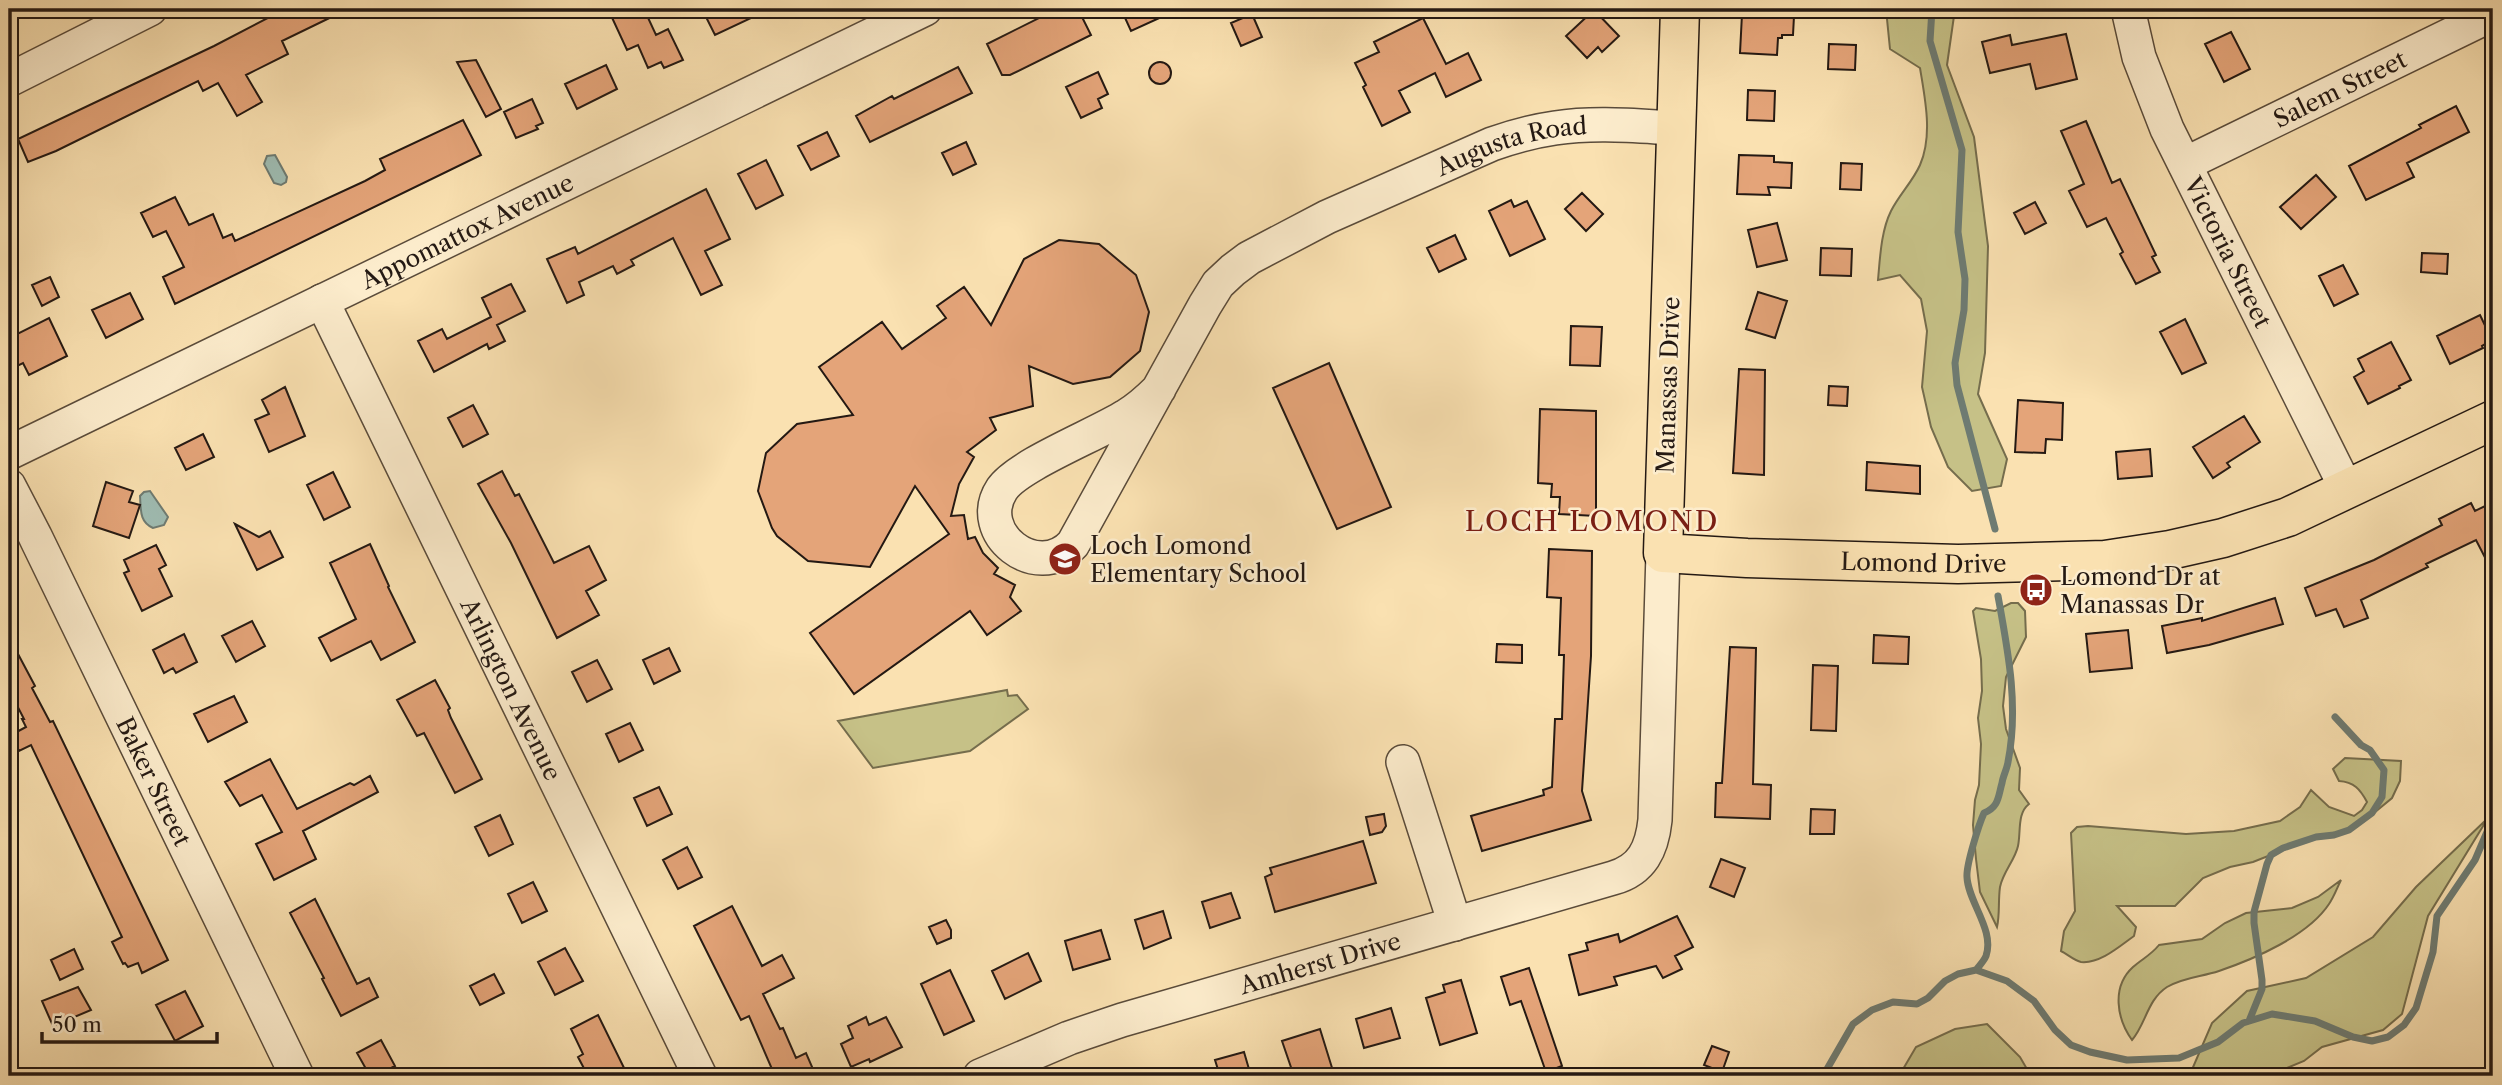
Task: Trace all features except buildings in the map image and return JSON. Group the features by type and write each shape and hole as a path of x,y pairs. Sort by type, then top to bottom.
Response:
{"main road":[{"name":"Manassas Drive","path":"1663,553 1680,9"},
{"name":"Lomond Drive","path":"1663,553 1958,564 2105,560 2170,550 2223,538 2288,517 2493,421"}],"street":[{"path":"9,80 150,9"},
{"name":"Appomattox Avenue","path":"9,453 925,9"},
{"name":"Victoria Street","path":"2128,9 2151,93 2347,490"},
{"name":"Salem Street","path":"2185,164 2493,14"},
{"name":"Augusta Road","path":"1159,389 1127,416 1021,472 1003,487 998,496 995,519 1003,539 1011,548 1031,558 1043,558 1069,548 1159,389 1205,306 1218,284 1249,258 1327,217 1515,136 1556,128 1598,125 1676,128"},
{"name":"Arlington Avenue","path":"322,302 700,1076"},
{"name":"Baker Street","path":"9,486 297,1076"},
{"name":"Manassas Drive","path":"1650,846 1656,810 1663,553"},
{"path":"1403,762 1455,924"},
{"name":"Amherst Drive","path":"981,1076 1069,1038 1122,1020 1625,875 1639,864 1650,846"}],"shaded area":[{"path":"1886,9 1955,9 1947,65 1974,137 1988,246 1985,353 1978,394 2007,459 2001,486 1972,491 1948,467 1931,427 1922,387 1927,331 1921,299 1900,275 1878,280 1885,227 1894,205 1920,165 1927,129 1920,68 1890,49"},
{"path":"2011,603 2018,603 2025,611 2026,637 2006,677 2003,706 2006,729 2020,768 2019,790 2029,804 2021,818 2016,851 2000,887 1997,927 1980,892 1973,825 1979,785 1981,744 1978,718 1982,691 1981,659 1973,611 1976,608 1995,611"},
{"path":"2493,636 2493,732 2489,734 2490,690 2485,656 2489,639"},
{"path":"1007,690 1008,696 1017,695 1028,709 970,751 873,768 838,721"},
{"path":"2345,758 2401,761 2400,781 2392,798 2363,822 2349,830 2316,837 2203,878 2175,906 2117,906 2136,927 2134,936 2095,960 2081,962 2061,951 2064,931 2075,911 2071,833 2077,827 2186,834 2234,831 2280,821 2300,807 2311,790 2329,807 2354,816 2367,802 2356,787 2339,781 2333,769"},
{"path":"2488,818 2428,916 2402,1014 2383,1030 2322,1047 2304,1061 2272,1074 2180,1076 2191,1072 2212,1023 2247,991 2306,978 2373,937 2416,887"},
{"path":"2341,880 2320,916 2294,936 2248,960 2180,981 2160,992 2132,1040 2120,1013 2121,984 2133,967 2159,945 2202,939 2246,913 2292,908 2318,897"},
{"path":"1987,1024 2020,1057 2031,1076 1899,1076 1916,1047 1955,1029"}],"water":[{"path":"275,155 287,177 286,182 281,185 274,183 264,164 267,156"},
{"path":"150,491 168,517 164,525 153,528 143,519 140,506 140,496"}],"waterway":[{"path":"1932,9 1930,41 1962,150 1958,232 1965,279 1964,310 1955,363 1957,385 1995,529"},
{"path":"1976,970 1983,962 1988,946 1984,926 1968,887 1967,871 1984,813 1993,808 1999,797 2011,741 2011,679 1998,596"},
{"path":"2249,1021 2262,989 2254,912 2271,855 2316,837 2349,830 2372,813 2382,797 2384,770 2370,750 2361,745 2335,717"},
{"path":"1823,1076 1853,1024 1872,1010 1893,1002 1917,1004 1928,998 1945,981 1958,974 1976,970 2007,981 2034,1001 2055,1030 2071,1045 2127,1060 2179,1058 2218,1042 2243,1023 2272,1014 2315,1021 2353,1037 2372,1041 2388,1037 2404,1025 2416,1008 2433,952 2437,916 2475,860 2493,818"}],"place":[{"name":"Loch Lomond Elementary School","path":"1065,559"},
{"name":"Lomond Dr at Manassas Dr","path":"2036,590"}],"district":[{"name":"LOCH LOMOND","path":"1592,521"}]}
